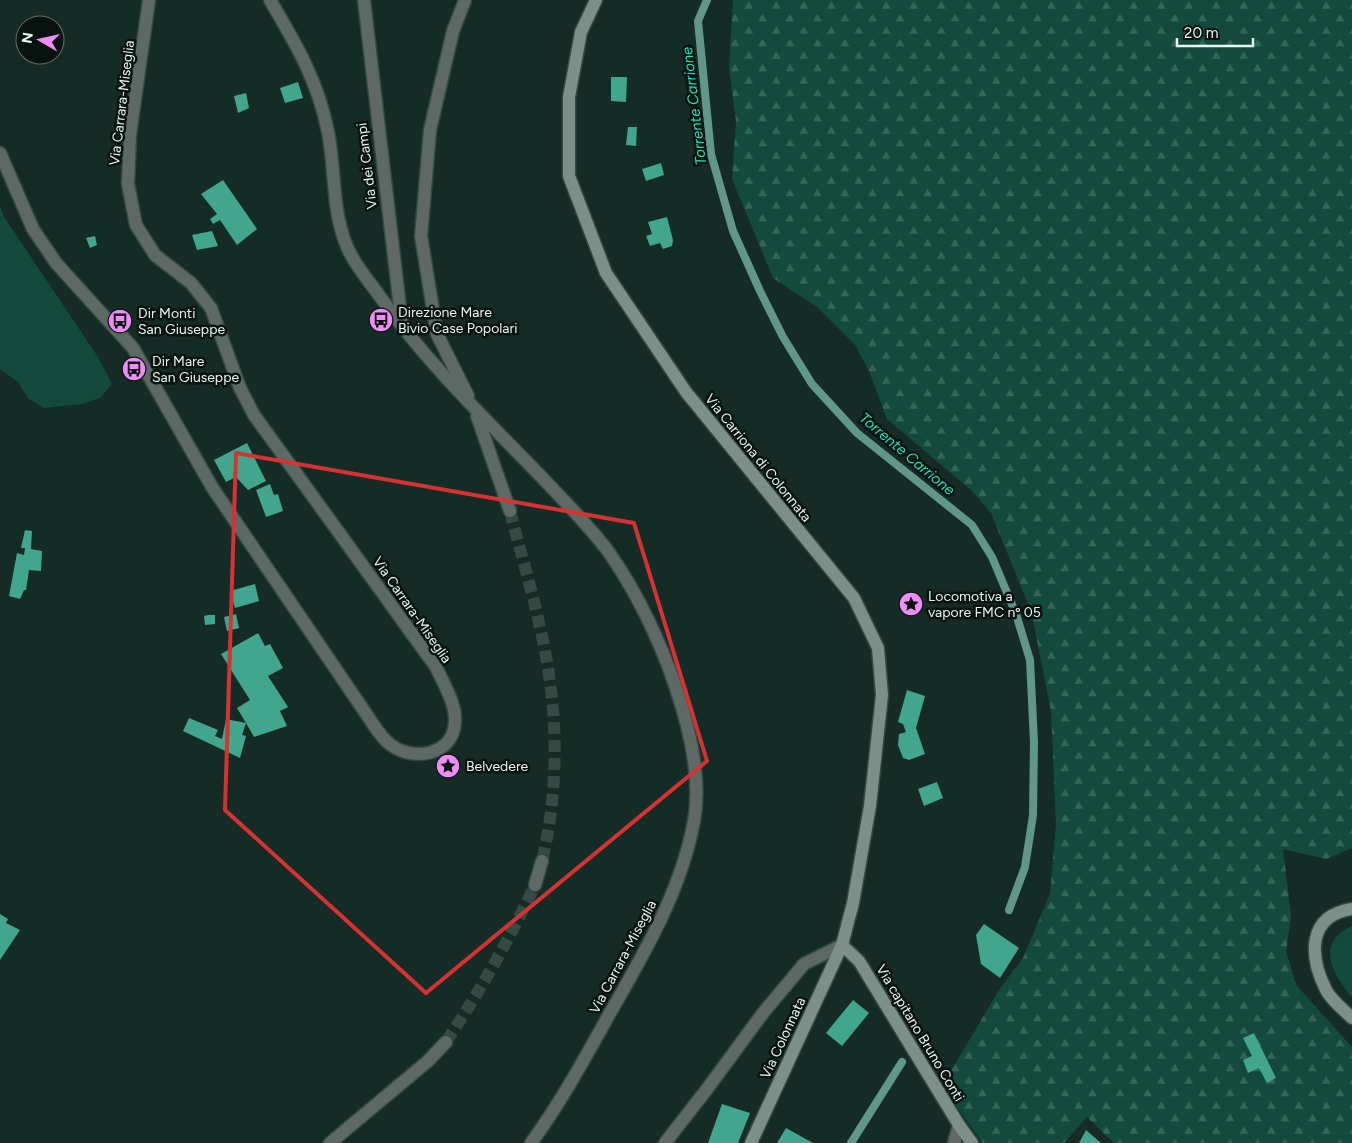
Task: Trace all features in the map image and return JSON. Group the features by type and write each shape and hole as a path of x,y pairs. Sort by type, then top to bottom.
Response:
{"main road":[{"name":"Via Carriona di Colonnata","path":"596,0 581,32 569,97 569,176 606,273 686,392 854,598 878,648 882,695 870,806 853,903 842,945"},
{"path":"1352,909 1338,911 1319,926 1314,945 1316,962 1326,991 1352,1018"},
{"name":"Via capitano Bruno Conti","path":"842,945 859,961 959,1125 972,1143"},
{"name":"Via Colonnata","path":"751,1143 842,945"}],"street":[{"name":"Via Carrara-Miseglia","path":"0,153 33,229 56,263 133,348 212,486 369,718 389,744 407,754 427,754 441,747 452,735 455,721 452,704 436,667 254,415 240,388 211,308 191,283 155,255 136,224 128,184 130,135 149,0"},
{"name":"Via Carrara-Miseglia","path":"270,0 304,56 318,90 329,134 338,215 350,254 402,328 476,412 576,514 614,558 639,602 663,655 688,728 696,772 695,818 682,868 661,923 555,1110 531,1143"},
{"name":"Via dei Campi","path":"364,0 402,328"},
{"path":"464,0 452,31 430,130 421,236 437,334 476,412 510,511"},
{"path":"535,885 542,861"},
{"path":"665,1143 707,1090 763,1013 804,964 842,945"},
{"path":"330,1143 428,1061 446,1042"},
{"path":"954,1143 959,1125"}],"highlighted area":[{"path":"236,453 634,523 707,761 426,993 225,810"}],"green space":[{"path":"733,0 1352,0 1352,848 1326,859 1283,849 1291,916 1286,951 1296,985 1352,1047 1352,1143 1114,1143 1087,1117 1064,1143 983,1143 942,1086 999,990 1023,958 1050,894 1056,824 1051,711 1031,611 991,513 972,491 887,419 869,371 856,346 817,307 773,278 732,179 736,121 729,68"},
{"path":"0,207 4,217 98,357 112,384 100,398 82,404 44,408 28,398 18,382 0,369"},
{"path":"1352,926 1352,997 1333,969 1330,950 1334,941 1341,933"}],"building":[{"path":"611,77 627,77 626,102 611,101"},
{"path":"298,82 303,98 285,103 280,88"},
{"path":"246,93 249,108 238,113 234,96"},
{"path":"628,127 637,127 636,146 626,145"},
{"path":"661,163 664,175 646,181 642,169"},
{"path":"223,180 257,229 237,245 220,220 213,224 210,219 217,214 201,194"},
{"path":"667,217 673,240 672,246 663,249 660,243 650,246 646,236 652,234 648,222"},
{"path":"212,231 218,246 197,250 192,235"},
{"path":"95,236 97,245 90,248 86,238"},
{"path":"247,443 266,481 248,490 236,477 226,482 214,460"},
{"path":"270,484 274,495 278,494 283,511 266,517 256,490"},
{"path":"25,530 32,531 31,549 42,551 41,571 29,570 26,590 24,590 20,599 9,596 17,553 24,555 25,548 21,548"},
{"path":"255,584 259,601 235,608 230,591"},
{"path":"236,614 239,628 227,631 224,617"},
{"path":"215,615 215,624 205,625 204,616"},
{"path":"258,633 265,646 270,644 283,668 268,676 288,707 280,711 287,726 254,737 237,708 250,700 221,654"},
{"path":"907,690 925,696 916,728 925,754 909,760 903,758 898,745 899,734 906,732 903,724 898,722"},
{"path":"189,718 218,730 215,736 222,739 226,719 246,723 242,735 246,736 240,758 183,731"},
{"path":"937,782 943,798 924,806 918,789"},
{"path":"0,914 8,919 6,923 20,930 0,960"},
{"path":"984,924 1019,948 1000,978 981,964 976,935"},
{"path":"853,1000 869,1013 842,1046 826,1033"},
{"path":"1254,1033 1276,1078 1267,1083 1259,1068 1248,1073 1243,1060 1252,1056 1243,1038"},
{"path":"722,1104 750,1113 738,1143 708,1143"},
{"path":"786,1128 813,1143 777,1143"},
{"path":"1086,1130 1101,1143 1079,1143"}],"waterway":[{"name":"Torrente Carrione","path":"707,0 698,21 711,154 733,231 783,337 812,384 857,433 972,525 992,557 1016,614 1030,660 1034,742 1033,815 1025,867 1009,910"},
{"name":"Torrente Carrione","path":"851,1143 902,1062"}],"tunnel":[{"path":"510,511 544,645 553,711 554,776 550,819 542,861"},
{"path":"446,1042 471,1004 515,926 535,885"}],"place":[{"name":"Direzione Mare Bivio Case Popolari","path":"381,320"},
{"name":"Dir Monti San Giuseppe","path":"120,321"},
{"name":"Dir Mare San Giuseppe","path":"134,369"},
{"name":"Locomotiva a vapore FMC nº 05","path":"911,604"},
{"name":"Belvedere","path":"448,766"}]}
